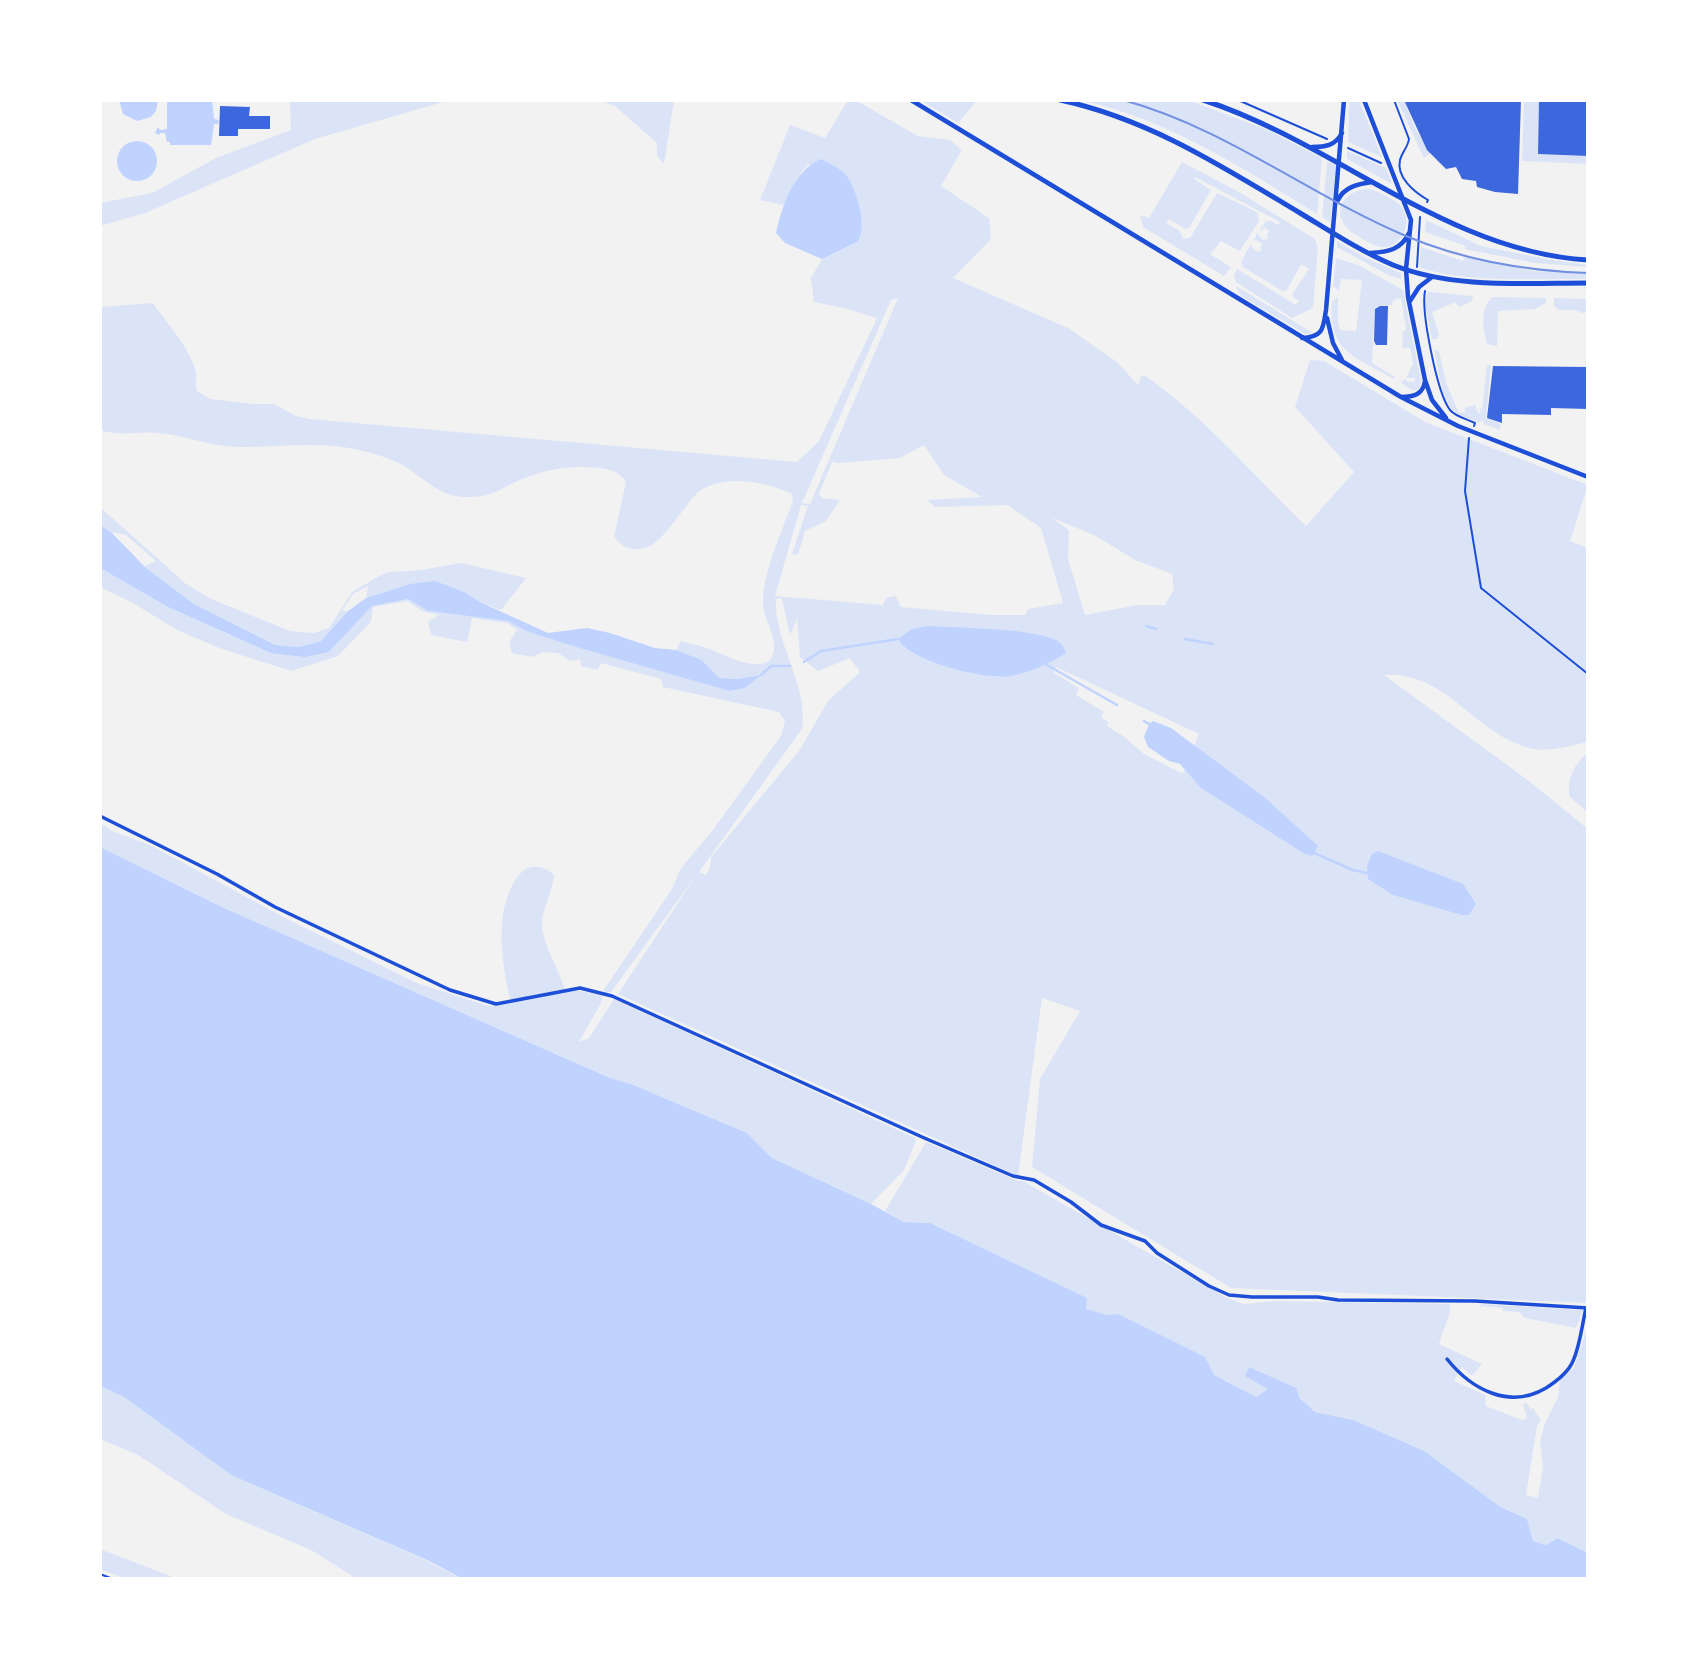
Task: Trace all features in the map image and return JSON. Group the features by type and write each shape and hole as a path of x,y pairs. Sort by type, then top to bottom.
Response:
{"main road":[{"path":"1060,100 1126,118 1162,133 1368,253 1406,269 1434,276 1479,281 1588,284"},
{"path":"1203,100 1242,114 1312,147 1481,237 1544,254 1588,260"}],"street":[{"path":"911,100 1401,397 1449,422 1588,477"},
{"path":"1301,338 1314,337 1321,331 1326,310 1344,100"},
{"path":"1364,100 1412,226 1406,269 1409,302 1425,380 1432,400 1449,422"},
{"path":"1312,147 1329,146 1337,140 1343,129"},
{"path":"1336,206 1344,191 1376,182"},
{"path":"1368,253 1392,250 1401,245 1412,226"},
{"path":"1409,302 1418,287 1434,276"},
{"path":"1326,310 1330,336 1343,364"},
{"path":"1401,397 1418,394 1422,391 1425,380"},
{"path":"100,816 217,874 275,907 450,990 496,1004 580,988 612,996 922,1137 1013,1176 1034,1180 1071,1202 1101,1226 1141,1239 1187,1274 1229,1295 1338,1300 1475,1301 1587,1308 1570,1367 1554,1383 1526,1397 1511,1397 1480,1389 1467,1381 1447,1359"}],"path":[{"path":"1238,100 1321,137"},
{"path":"1395,100 1409,135 1409,144 1402,155 1400,170 1409,186 1428,200 1426,203"},
{"path":"1347,148 1385,165"},
{"path":"1417,267 1420,216"},
{"path":"1425,289 1423,309 1440,386 1452,411 1475,422"},
{"path":"1470,436 1465,491 1481,588 1588,674"},
{"path":"100,1574 113,1579"}],"shaded area":[{"path":"292,100 450,100 315,139 145,213 100,226 100,203 152,193 216,158 291,130"},
{"path":"598,100 674,100 664,164 657,156 657,143 615,106"},
{"path":"848,100 855,100 918,136 950,140 962,150 941,186 989,218 991,239 953,278 1068,328 1117,362 1138,385 1144,375 1188,409 1306,526 1354,472 1295,407 1310,360 1324,361 1425,422 1588,485 1570,541 1588,548 1588,744 1587,742 1551,749 1529,748 1491,729 1425,682 1406,676 1384,675 1529,781 1588,829 1588,1303 1231,1288 1032,1167 1040,1079 1080,1011 1042,998 1018,1176 618,994 697,874 611,992 601,994 672,889 681,868 712,831 781,736 785,721 779,712 663,687 661,679 601,663 598,670 581,666 580,659 570,661 558,653 543,652 532,657 512,653 509,642 517,630 507,623 472,618 467,642 431,635 428,622 439,615 424,612 407,601 373,607 371,622 338,656 291,671 222,649 179,631 100,587 100,568 168,607 271,653 329,652 372,606 408,599 428,611 508,621 526,631 731,691 745,688 759,676 719,678 702,660 676,650 681,641 746,663 766,663 772,657 774,641 764,610 764,593 774,552 793,501 792,494 743,481 718,483 697,493 653,544 642,549 631,549 617,541 614,536 626,482 618,473 607,469 569,468 539,473 486,495 469,497 441,491 391,460 344,447 236,447 168,434 115,433 100,430 100,307 153,303 192,360 197,391 210,399 274,404 296,416 310,419 797,462 819,441 877,318 814,302 811,278 822,259 857,242 856,195 808,164 799,175 784,205 760,200 790,125 825,138","holes":["898,298 810,504 802,503 891,300","924,445 944,475 982,497 927,500 935,507 1007,505 1041,528 1063,603 1028,609 1025,615 991,615 901,607 896,596 886,598 883,605 775,596 801,505 808,506 792,554 798,555 805,531 826,521 840,500 822,498 819,494 832,462 900,458","1052,518 1094,535 1135,560 1172,574 1174,589 1165,605 1137,605 1085,615 1068,559 1069,530","782,598 790,636 797,618 800,657 818,671 850,658 860,672 828,701 799,751 711,857 706,875 699,872 802,729 801,696 777,616 776,599","1056,667 1199,734 1183,774 1144,754 1107,726 1108,722 1101,717 1104,712 1076,695 1079,688 1054,673"]},
{"path":"920,100 977,100 958,123"},
{"path":"1080,100 1188,100 1270,131 1322,158 1317,214 1174,132 1112,108"},
{"path":"1349,100 1359,100 1382,157 1348,142"},
{"path":"1397,100 1404,100 1415,128 1430,153 1424,158"},
{"path":"1524,100 1539,100 1538,154 1588,156 1588,164 1522,161"},
{"path":"1347,151 1386,168 1392,184 1347,159"},
{"path":"1327,161 1336,165 1330,222 1322,217"},
{"path":"1182,162 1239,192 1315,239 1318,248 1313,308 1292,318 1236,282 1234,275 1237,269 1296,305 1299,301 1293,297 1293,293 1309,269 1301,264 1287,290 1282,291 1243,267 1241,262 1250,245 1257,252 1262,250 1262,244 1253,241 1258,232 1264,240 1269,238 1269,231 1264,227 1262,231 1260,229 1266,221 1278,225 1280,222 1195,177 1194,179 1211,190 1189,228 1185,229 1169,219 1166,223 1180,231 1183,239 1190,238 1217,193 1257,212 1259,221 1240,251 1221,241 1211,253 1231,267 1224,276 1143,227 1140,215 1149,218"},
{"path":"1369,189 1399,204 1406,216 1403,236 1393,245 1381,247 1366,241 1348,229 1341,217 1340,210 1345,199 1356,191"},
{"path":"1426,220 1481,246 1588,267 1535,263 1465,249 1466,246 1425,232"},
{"path":"1337,241 1366,258 1401,273 1401,279 1388,275 1337,247"},
{"path":"1421,247 1463,261 1465,257 1533,271 1588,274 1588,279 1479,278 1437,272 1419,267"},
{"path":"1336,258 1358,265 1403,290 1421,380 1417,390 1401,383 1404,379 1415,381 1415,378 1406,378 1413,364 1410,348 1402,348 1403,332 1406,329 1401,298 1393,300 1392,305 1375,309 1372,363 1395,377 1394,379 1356,358 1339,342 1334,332 1332,301 1338,297 1340,330 1356,331 1362,280 1341,279 1339,291 1333,286"},
{"path":"1236,286 1313,333 1305,334 1241,296"},
{"path":"1428,292 1473,296 1472,301 1459,307 1456,302 1432,312 1439,335 1437,339 1432,339 1425,304"},
{"path":"1492,297 1546,298 1546,303 1535,309 1498,311 1497,346 1487,344 1483,325 1485,308"},
{"path":"1554,298 1588,299 1588,311 1582,313 1559,310 1554,306"},
{"path":"1434,349 1439,351 1446,383 1459,413 1466,412 1464,408 1475,405 1478,413 1481,413 1479,406 1482,410 1487,365 1491,365 1486,418 1501,424 1500,430 1484,424 1482,419 1480,423 1454,411 1443,391"},
{"path":"100,507 186,584 211,599 290,631 314,633 329,628 352,592 391,572 461,563 526,578 501,610 464,592 410,584 366,598 368,586 353,594 342,611 348,611 321,641 299,647 275,645 194,604 144,566 156,561 126,535 111,532 100,525"},
{"path":"1588,752 1588,813 1569,796 1569,789 1573,771"},
{"path":"100,823 112,831 150,845 287,919 417,983 488,1006 511,1003 502,935 503,914 510,890 523,871 532,867 542,868 554,875 542,918 543,931 565,989 601,994 602,1001 579,1042 589,1038 614,999 915,1138 904,1170 871,1204 772,1158 747,1133 631,1084 610,1078 224,908 100,847"},
{"path":"926,1142 1023,1181 1227,1298 1243,1304 1274,1301 1450,1304 1450,1312 1439,1344 1482,1364 1472,1376 1462,1367 1454,1381 1485,1395 1486,1406 1522,1420 1527,1419 1523,1404 1527,1403 1541,1420 1537,1426 1526,1495 1538,1498 1543,1466 1540,1442 1545,1423 1558,1397 1560,1379 1574,1368 1588,1325 1588,1553 1559,1538 1546,1545 1533,1541 1527,1519 1499,1506 1353,1420 1315,1412 1300,1395 1268,1390 1256,1397 1213,1375 1204,1357 1120,1314 1107,1315 1085,1309 1086,1298 930,1223 904,1222 885,1211"},
{"path":"1482,1304 1583,1310 1576,1328 1525,1318 1519,1312 1503,1311 1503,1308 1482,1306 1477,1310"},
{"path":"100,1386 124,1397 231,1475 423,1559 462,1579 357,1579 311,1550 226,1514 138,1455 100,1439"},
{"path":"100,1549 178,1579 126,1579 100,1569"}],"water":[{"path":"119,100 158,100 156,111 151,117 137,121 123,114"},
{"path":"167,100 212,100 214,119 219,120 218,124 214,124 211,145 170,145 165,133 155,133 158,127 160,130 167,129"},
{"path":"137,141 151,147 157,161 151,175 137,181 123,175 117,161 123,147"},
{"path":"821,159 839,169 849,180 860,208 862,228 857,242 822,259 785,243 776,233 796,180 803,171"},
{"path":"100,525 111,532 145,567 194,604 275,645 299,647 321,641 348,611 366,598 410,584 435,581 464,592 548,633 587,628 655,648 676,650 702,660 719,678 737,679 761,675 745,688 730,691 573,646 526,631 508,621 428,611 408,599 372,606 329,652 305,657 271,653 168,607 100,568"},
{"path":"928,626 1029,633 1056,640 1066,653 1040,667 1011,676 967,672 917,655 898,639 912,629"},
{"path":"1153,721 1171,728 1264,797 1318,846 1312,856 1201,788 1180,764 1169,761 1148,747 1144,737"},
{"path":"100,847 224,908 610,1078 631,1084 747,1133 772,1158 904,1222 930,1223 1087,1298 1086,1309 1107,1315 1119,1314 1205,1357 1214,1375 1256,1397 1268,1389 1245,1376 1249,1367 1296,1388 1300,1398 1315,1412 1353,1420 1424,1451 1499,1506 1527,1519 1533,1541 1546,1545 1558,1538 1588,1553 1588,1579 463,1579 429,1561 231,1475 124,1397 100,1386"},
{"path":"1378,851 1463,884 1476,904 1469,915 1462,915 1393,895 1368,879 1367,866 1372,854"}],"building":[{"path":"1404,100 1521,100 1518,194 1477,187 1476,181 1462,179 1456,167 1446,169 1427,150"},
{"path":"1539,100 1588,100 1588,156 1538,154"},
{"path":"220,106 250,107 249,116 270,116 270,129 238,129 238,136 219,136"},
{"path":"1388,306 1387,345 1376,345 1374,341 1375,309"},
{"path":"1493,366 1588,367 1588,409 1551,408 1551,415 1502,414 1502,423 1487,418"}],"waterway":[{"path":"1146,626 1156,629"},
{"path":"804,662 821,651 898,639"},
{"path":"1185,639 1213,644"},
{"path":"1047,665 1117,705"},
{"path":"761,675 771,666 790,666"},
{"path":"1144,721 1149,724"},
{"path":"1314,853 1353,870 1367,873"}],"tram line":[{"path":"1123,100 1197,127 1370,220 1406,236 1450,252 1495,263 1588,273"}]}
